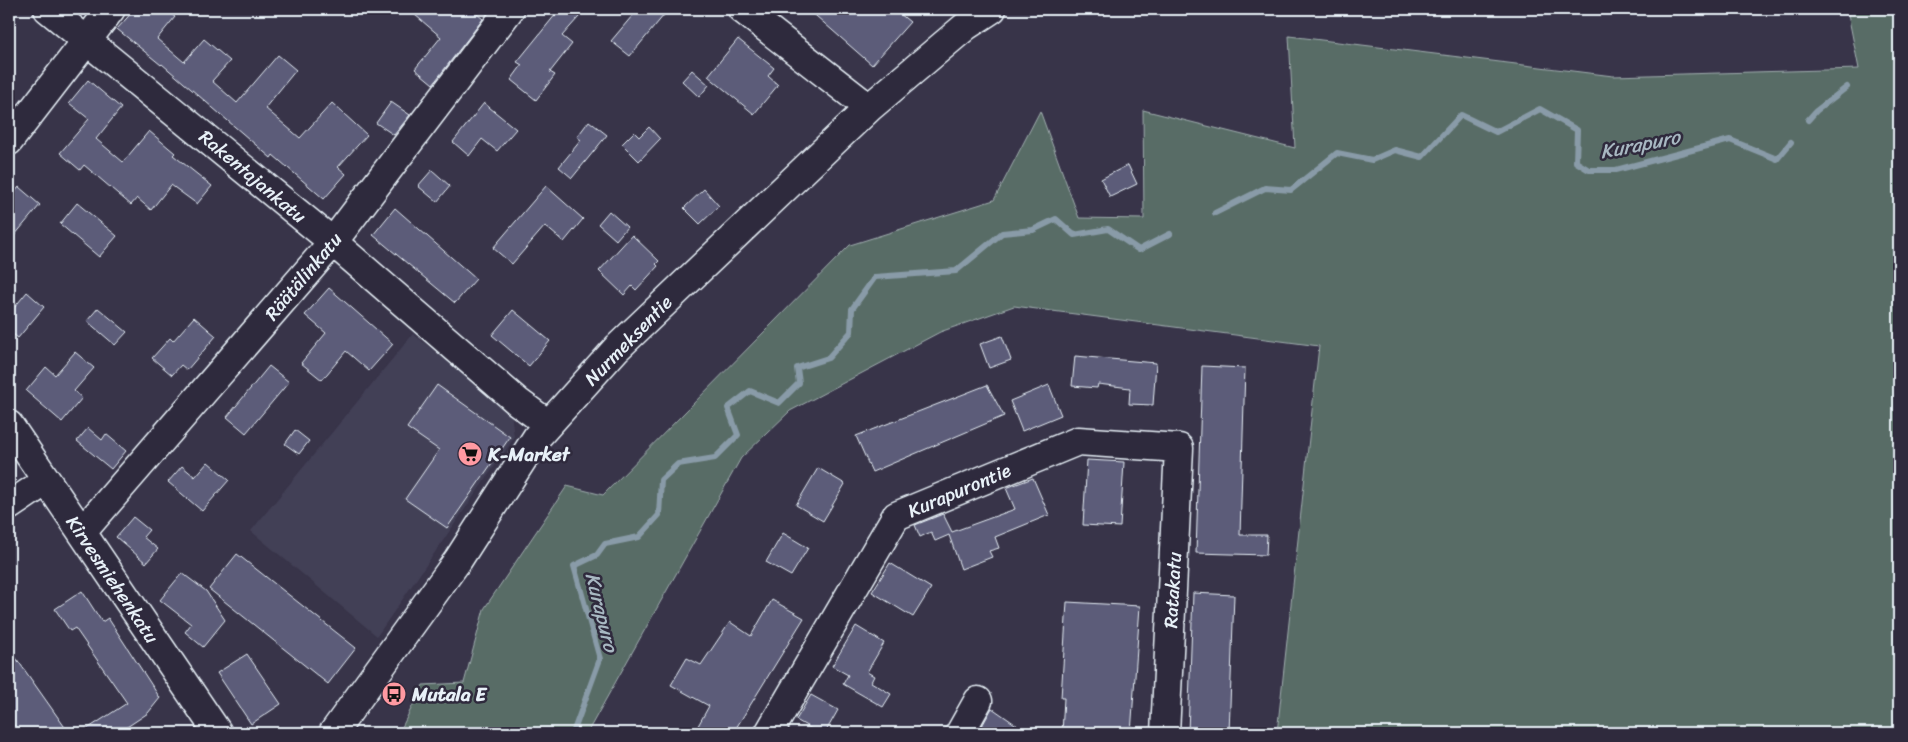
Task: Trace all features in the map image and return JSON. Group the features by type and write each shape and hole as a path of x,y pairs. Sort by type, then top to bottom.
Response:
{"street":[{"name":"Rakentajankatu","path":"48,9 333,242 518,402 548,424"},
{"path":"9,141 111,9"},
{"name":"Räätälinkatu","path":"82,532 333,242 510,9"},
{"path":"742,9 869,108"},
{"name":"Nurmeksentie","path":"333,733 458,560 537,437 617,348 869,108 966,26 992,9"},
{"name":"Kirvesmiehenkatu","path":"9,425 218,733"},
{"name":"Kurapurontie","path":"769,733 896,516 1078,441 1179,448"},
{"name":"Ratakatu","path":"1165,733 1179,448"},
{"path":"9,506 46,481"},
{"path":"960,733 978,701"}],"shaded area":[{"path":"413,334 511,412 514,438 377,636 251,531"}],"green space":[{"path":"1847,9 1899,9 1899,733 1277,733 1319,346 1014,306 940,332 790,411 741,458 587,733 399,733 423,685 464,683 484,609 567,486 603,495 850,245 994,200 1040,111 1079,218 1144,219 1143,110 1295,148 1289,36 1613,76 1859,69"}],"building":[{"path":"135,9 165,9 175,17 157,39 184,62 204,39 230,61 212,81 237,103 278,55 296,70 265,108 300,138 332,103 367,135 338,167 346,174 324,199 273,155 271,158 162,64 117,29"},
{"path":"408,9 471,9 483,19 433,84 415,69 441,37"},
{"path":"560,9 586,9 562,36 572,44 550,72 555,75 536,100 511,80 522,65 517,62"},
{"path":"638,9 669,9 630,56 611,41"},
{"path":"808,9 894,9 910,22 872,65"},
{"path":"738,39 774,68 768,76 778,85 754,114 708,76"},
{"path":"692,70 709,85 699,97 682,81"},
{"path":"88,80 121,108 96,139 123,162 149,131 175,153 173,155 212,186 197,204 171,185 151,210 137,198 131,205 84,165 80,170 60,153 89,119 69,103"},
{"path":"391,102 410,115 394,135 376,123"},
{"path":"484,103 516,129 497,151 482,139 469,156 453,142"},
{"path":"589,121 607,135 572,178 559,167 581,140 577,137"},
{"path":"649,127 660,139 639,161 622,144 634,132 639,137"},
{"path":"1128,165 1137,184 1110,197 1101,179"},
{"path":"432,170 450,186 437,202 418,186"},
{"path":"546,186 583,219 564,242 545,226 512,264 493,248"},
{"path":"19,187 40,205 9,242 9,199"},
{"path":"704,189 719,206 700,224 684,208"},
{"path":"77,203 117,236 99,257 60,224"},
{"path":"395,208 476,279 455,303 373,235"},
{"path":"609,211 627,227 616,240 598,224"},
{"path":"632,235 659,261 656,264 658,266 636,290 632,286 624,295 599,271"},
{"path":"329,288 393,344 369,371 346,351 322,380 301,363 326,333 305,315"},
{"path":"27,292 44,307 18,338 9,331 9,314"},
{"path":"98,308 127,332 115,345 87,321"},
{"path":"513,310 550,341 529,366 492,335"},
{"path":"194,317 216,336 187,370 181,365 172,375 152,358 170,338 173,341"},
{"path":"1002,336 1011,360 989,368 980,344"},
{"path":"75,352 94,368 74,391 82,398 62,422 26,391 46,367 55,375"},
{"path":"1075,356 1156,363 1153,405 1129,404 1130,388 1098,384 1097,388 1072,386"},
{"path":"269,366 289,382 246,433 227,417"},
{"path":"1202,366 1245,368 1240,535 1267,535 1266,555 1196,553"},
{"path":"437,385 510,437 447,528 405,499 439,450 407,428"},
{"path":"987,385 1004,416 872,472 856,436"},
{"path":"1049,385 1061,415 1022,431 1010,401"},
{"path":"88,428 102,440 106,434 126,451 111,469 77,441"},
{"path":"295,430 309,441 299,454 285,444"},
{"path":"1087,460 1124,462 1120,527 1083,525"},
{"path":"208,462 229,480 202,511 168,482 182,466 195,477"},
{"path":"818,468 845,484 823,521 796,505"},
{"path":"1033,478 1049,515 995,537 999,548 989,551 992,557 961,569 949,535 935,541 931,532 920,537 915,525 943,514 952,532 1015,509 1006,488"},
{"path":"133,517 149,530 143,537 158,549 146,563 116,537"},
{"path":"783,533 808,548 791,576 766,562"},
{"path":"237,554 356,648 328,684 209,589"},
{"path":"890,563 931,588 913,617 872,592"},
{"path":"182,573 206,591 225,620 203,647 185,632 191,624 160,600"},
{"path":"82,591 102,622 108,618 160,698 148,713 118,733 81,733 127,703 75,628 70,631 55,609"},
{"path":"1193,593 1234,595 1229,733 1188,733"},
{"path":"772,600 804,618 733,733 694,733 709,706 671,685 687,658 701,665 730,622 751,636"},
{"path":"1067,602 1140,606 1131,733 1062,733 1064,698 1061,698"},
{"path":"856,626 884,643 867,672 874,676 871,682 891,694 883,707 843,684 848,675 832,666"},
{"path":"9,648 69,733 20,733 9,718"},
{"path":"247,654 281,704 251,724 217,673"},
{"path":"811,695 838,710 825,733 819,733 796,720"},
{"path":"992,708 1028,733 978,733"}],"waterway":[{"path":"1808,120 1816,111 1847,87"},
{"name":"Kurapuro","path":"1215,213 1265,188 1291,190 1337,153 1372,160 1395,150 1422,157 1461,115 1496,132 1540,109 1577,130 1576,162 1589,170 1616,170 1730,140 1777,159 1791,142"},
{"name":"Kurapuro","path":"573,733 600,659 574,566 597,555 605,544 639,537 659,515 661,480 678,464 715,458 738,435 728,408 750,391 779,403 799,383 797,368 828,358 851,332 852,309 875,277 956,271 1002,233 1033,230 1056,219 1074,235 1108,229 1139,250 1170,234"}],"place":[{"name":"K-Market","path":"470,454"},
{"name":"Mutala E","path":"394,694"}]}
